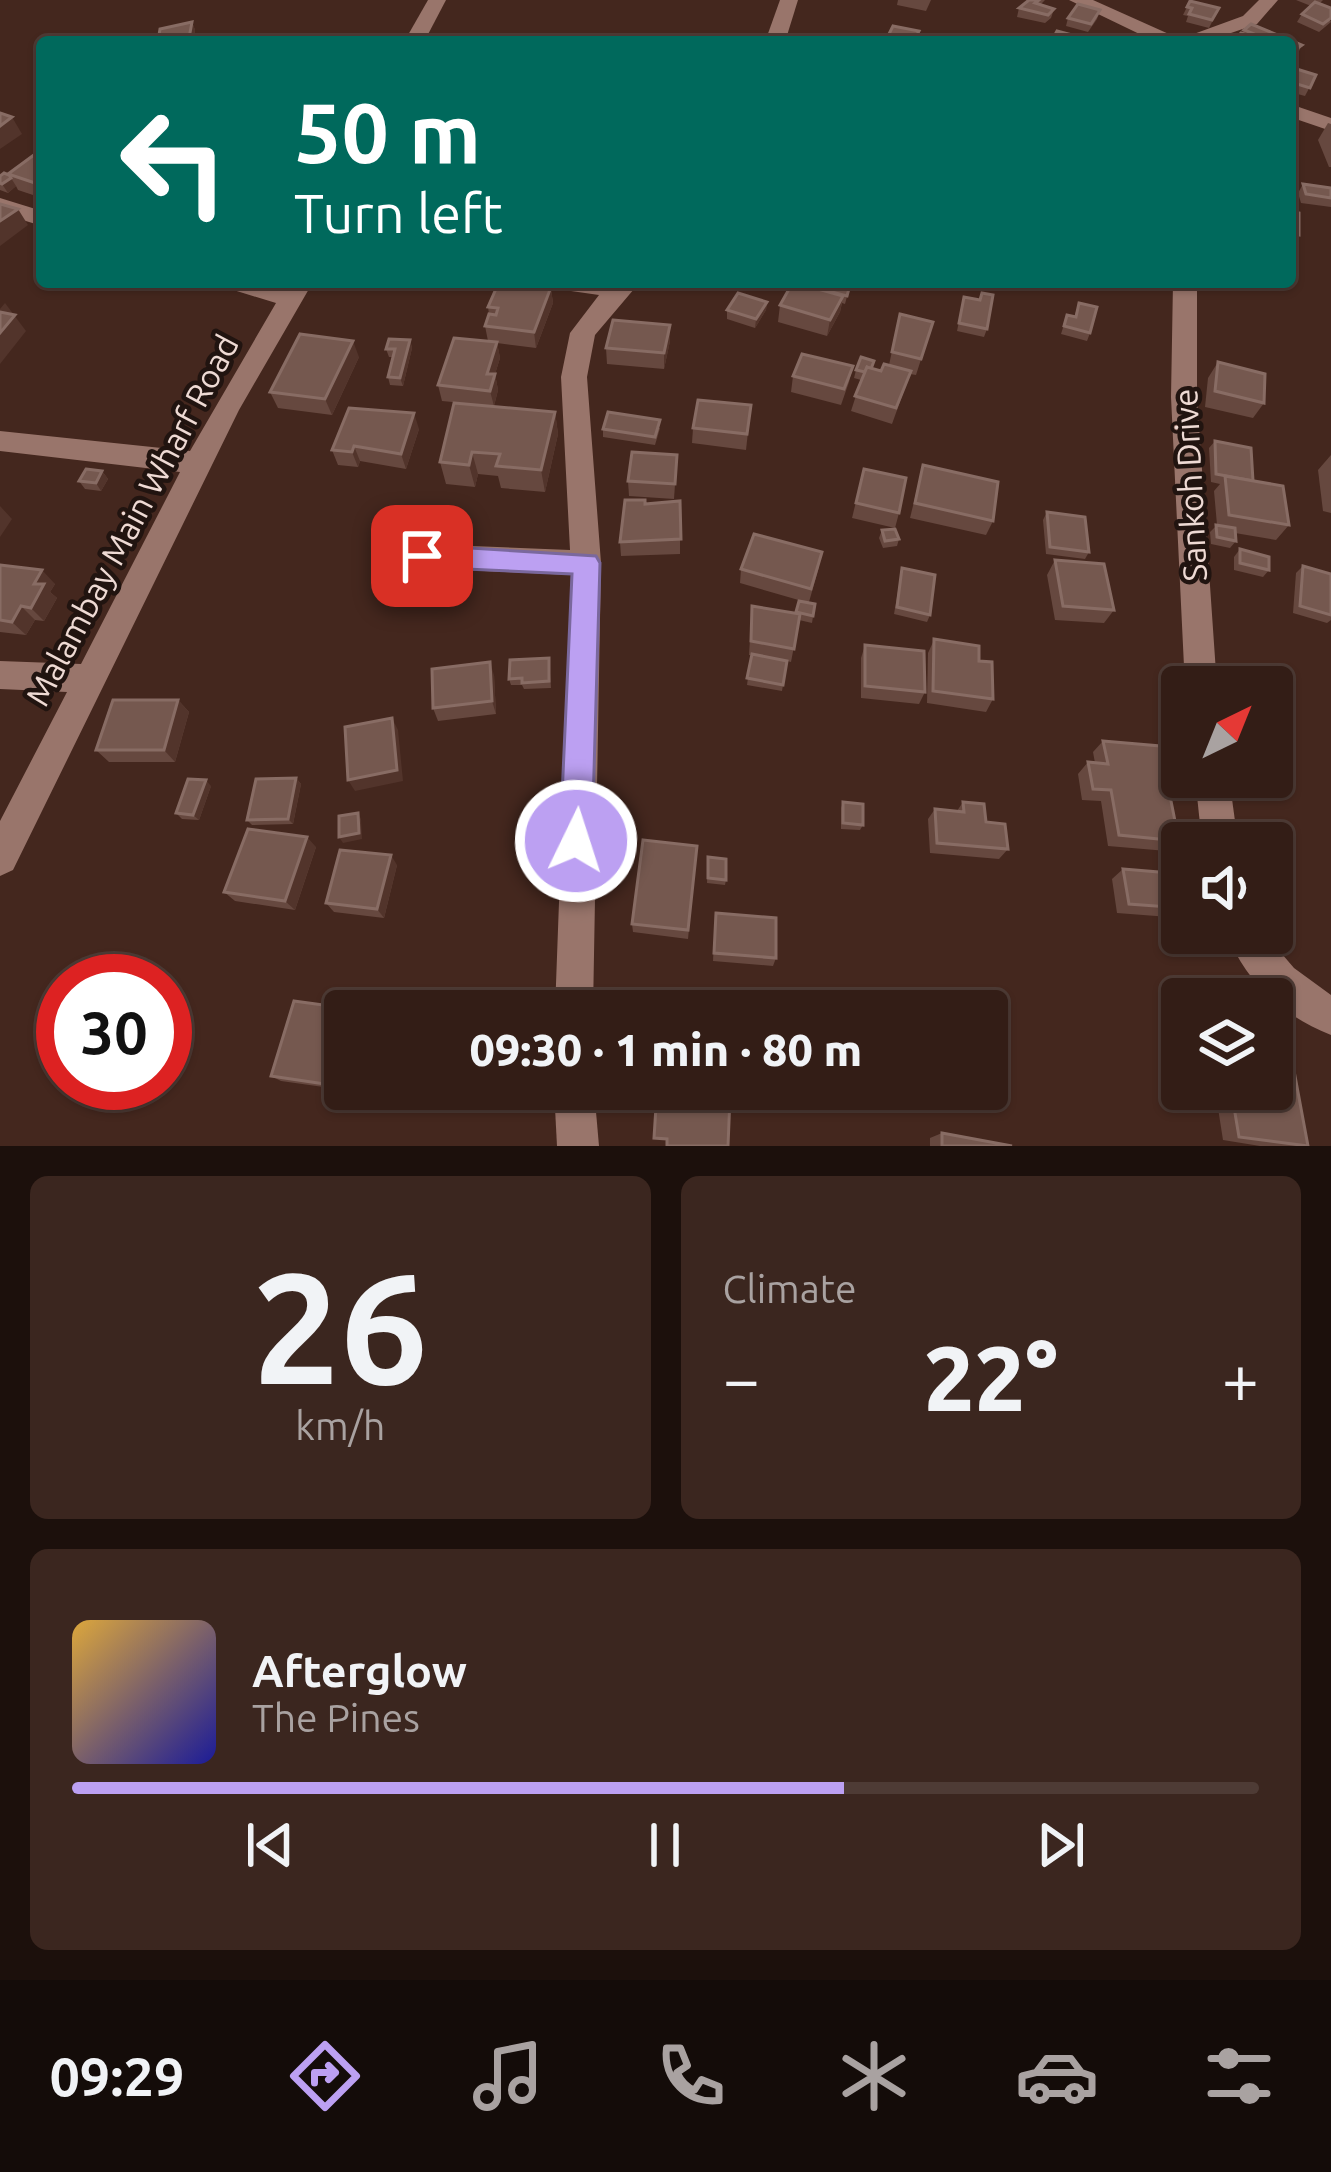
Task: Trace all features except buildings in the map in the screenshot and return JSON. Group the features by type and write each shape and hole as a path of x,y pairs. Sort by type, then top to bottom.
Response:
{"street":[{"path":"417,36 437,0"},
{"path":"777,36 789,0"},
{"path":"1078,0 1159,36"},
{"path":"1203,36 1250,20 1269,0"},
{"path":"1296,112 1331,125"},
{"path":"0,205 36,217"},
{"path":"574,990 586,563 574,377 583,333 620,288"},
{"name":"Sankoh Drive","path":"1186,288 1184,397 1200,666"},
{"name":"Malambay Main Wharf Road","path":"0,858 226,408 297,291"},
{"path":"0,441 199,463"},
{"path":"422,556 586,563"},
{"path":"0,675 87,678"},
{"path":"1254,954 1275,979 1331,1016"},
{"path":"575,1110 578,1146"}],"route":[{"path":"422,556 586,563 576,841"}]}
